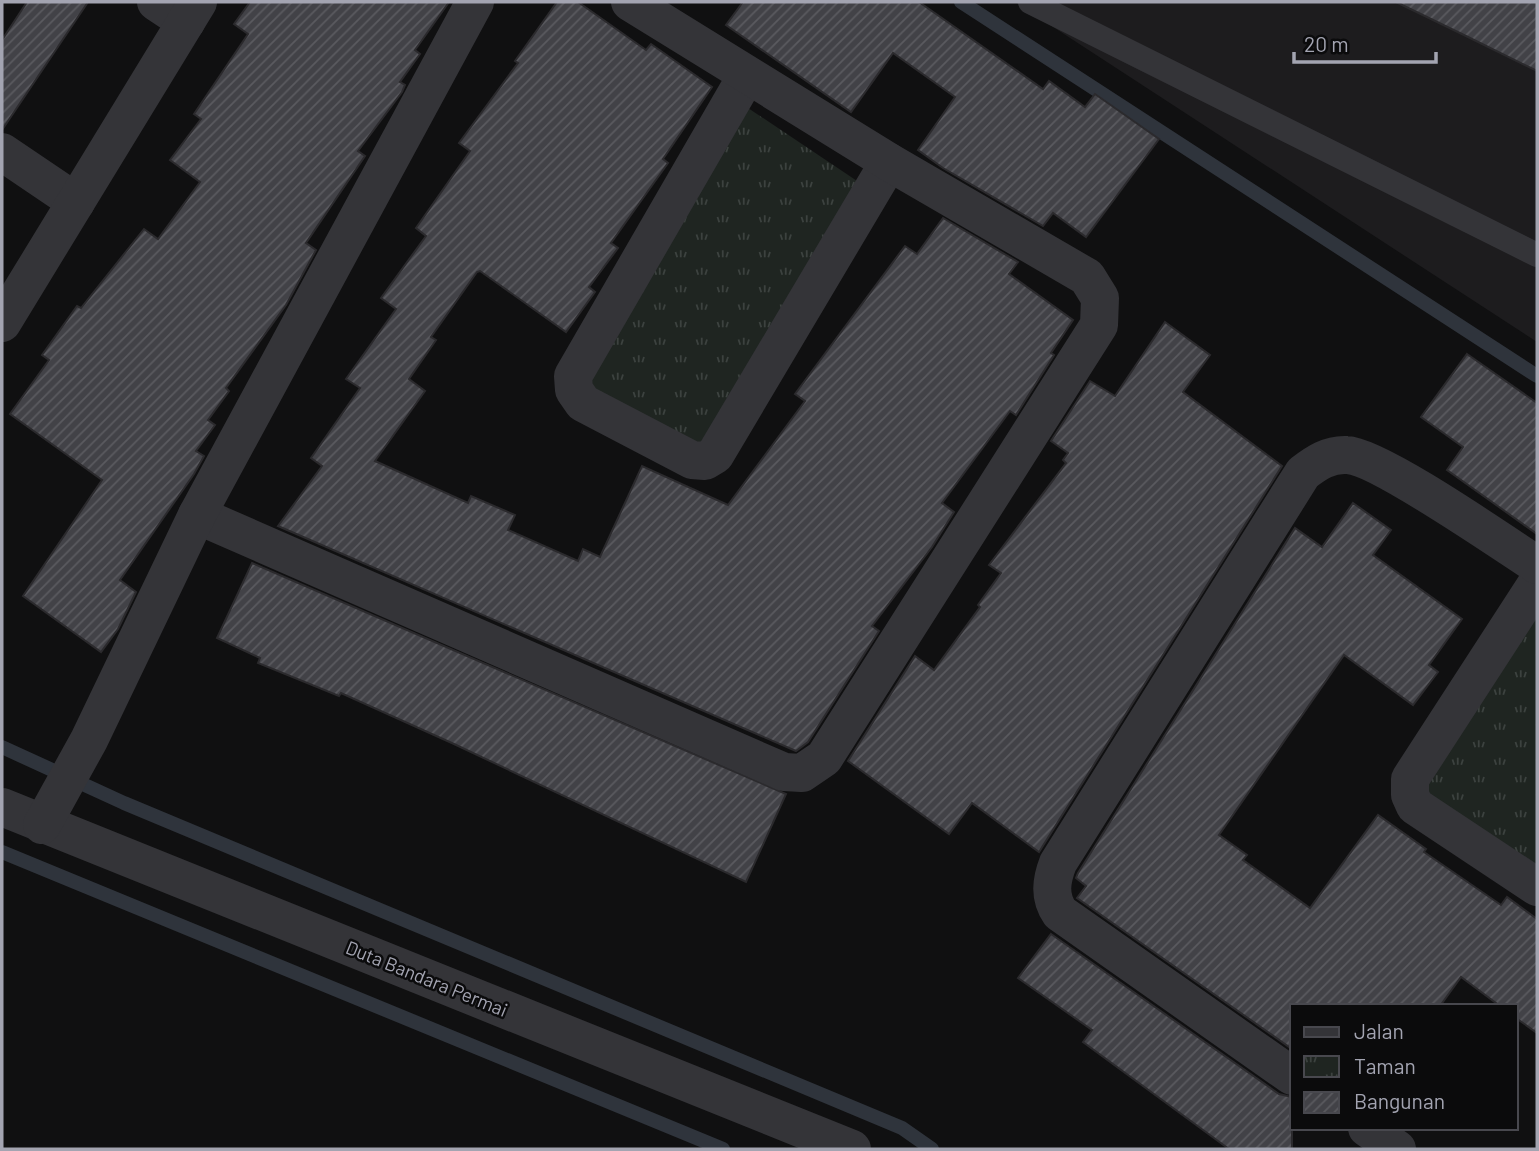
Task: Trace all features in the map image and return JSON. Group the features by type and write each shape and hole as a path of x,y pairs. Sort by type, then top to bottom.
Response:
{"street":[{"path":"51,811 89,740 197,515 475,2"},
{"path":"197,515 784,772 802,773 824,758 1099,325 1100,298 1087,276 889,162 630,2"},
{"path":"2,323 76,202 180,9"},
{"path":"747,75 573,376 574,390 583,403 692,460 705,461 715,454 889,162"},
{"path":"2,152 76,202"},
{"path":"1290,1075 1060,913 1053,903 1052,894 1058,863 1303,473 1321,459 1346,455 1377,464 1537,565"},
{"path":"1537,583 1410,779 1410,794 1415,806 1537,887"},
{"name":"Duta Bandara Permai","path":"2,807 51,811 852,1149"},
{"path":"1370,1130 1397,1149"}],"lane":[{"path":"1030,2 1537,255"}],"shaded area":[{"path":"1015,2 1537,2 1537,342"}],"green space":[{"path":"748,108 863,185 693,455 579,384"},
{"path":"1537,615 1537,874 1417,792"}],"building":[{"path":"27,2 88,2 2,130 2,40"},
{"path":"250,2 449,2 415,50 420,54 400,82 405,85 402,92 358,151 365,156 306,243 316,250 286,305 226,388 229,391 208,420 215,425 196,451 204,456 194,474 120,580 136,592 118,629 101,652 23,596 102,480 10,414 49,360 42,355 77,306 81,308 144,229 158,239 200,182 170,160 201,119 194,114 248,34 234,24"},
{"path":"557,2 578,2 646,50 651,44 712,87 663,159 668,163 611,243 618,248 589,287 595,292 566,332 480,271 477,272 431,337 436,340 409,379 425,391 375,461 468,503 471,496 515,515 508,530 578,561 583,549 600,557 642,466 728,505 805,401 795,394 905,246 917,254 943,218 1018,262 1009,274 1073,320 1016,415 1010,411 942,503 954,512 932,547 872,626 879,631 808,742 796,751 278,526 322,466 311,458 360,388 346,379 396,309 381,298 426,236 416,228 470,151 459,143 518,63 515,61"},
{"path":"743,2 919,2 1043,89 1049,81 1085,107 1095,94 1159,139 1086,237 1053,213 1043,226 943,168 918,150 955,97 893,53 851,112 726,25"},
{"path":"1396,2 1537,2 1537,71 1466,36"},
{"path":"1165,322 1210,355 1183,392 1282,466 1039,852 972,803 949,834 848,761 915,656 934,670 980,607 978,605 1001,573 989,565 1066,463 1063,460 1068,453 1051,441 1090,381 1115,396"},
{"path":"1467,354 1537,403 1537,534 1447,470 1463,447 1421,417"},
{"path":"1353,503 1391,530 1373,555 1462,619 1429,665 1438,672 1413,705 1344,655 1219,835 1247,855 1243,860 1310,908 1378,815 1426,849 1424,852 1501,905 1507,897 1537,919 1537,1033 1518,1019 1518,1004 1497,1004 1461,977 1441,1004 1290,1004 1290,1048 1077,898 1086,886 1076,878 1078,873 1295,528 1322,547"},
{"path":"252,563 786,794 746,882 341,693 339,696 258,663 260,658 217,638"},
{"path":"1051,934 1279,1094 1290,1097 1292,1149 1229,1149 1083,1042 1092,1030 1018,978"}],"waterway":[{"path":"961,2 1537,376"},
{"path":"2,747 124,803 902,1128 932,1149"},
{"path":"2,852 723,1149"}]}
